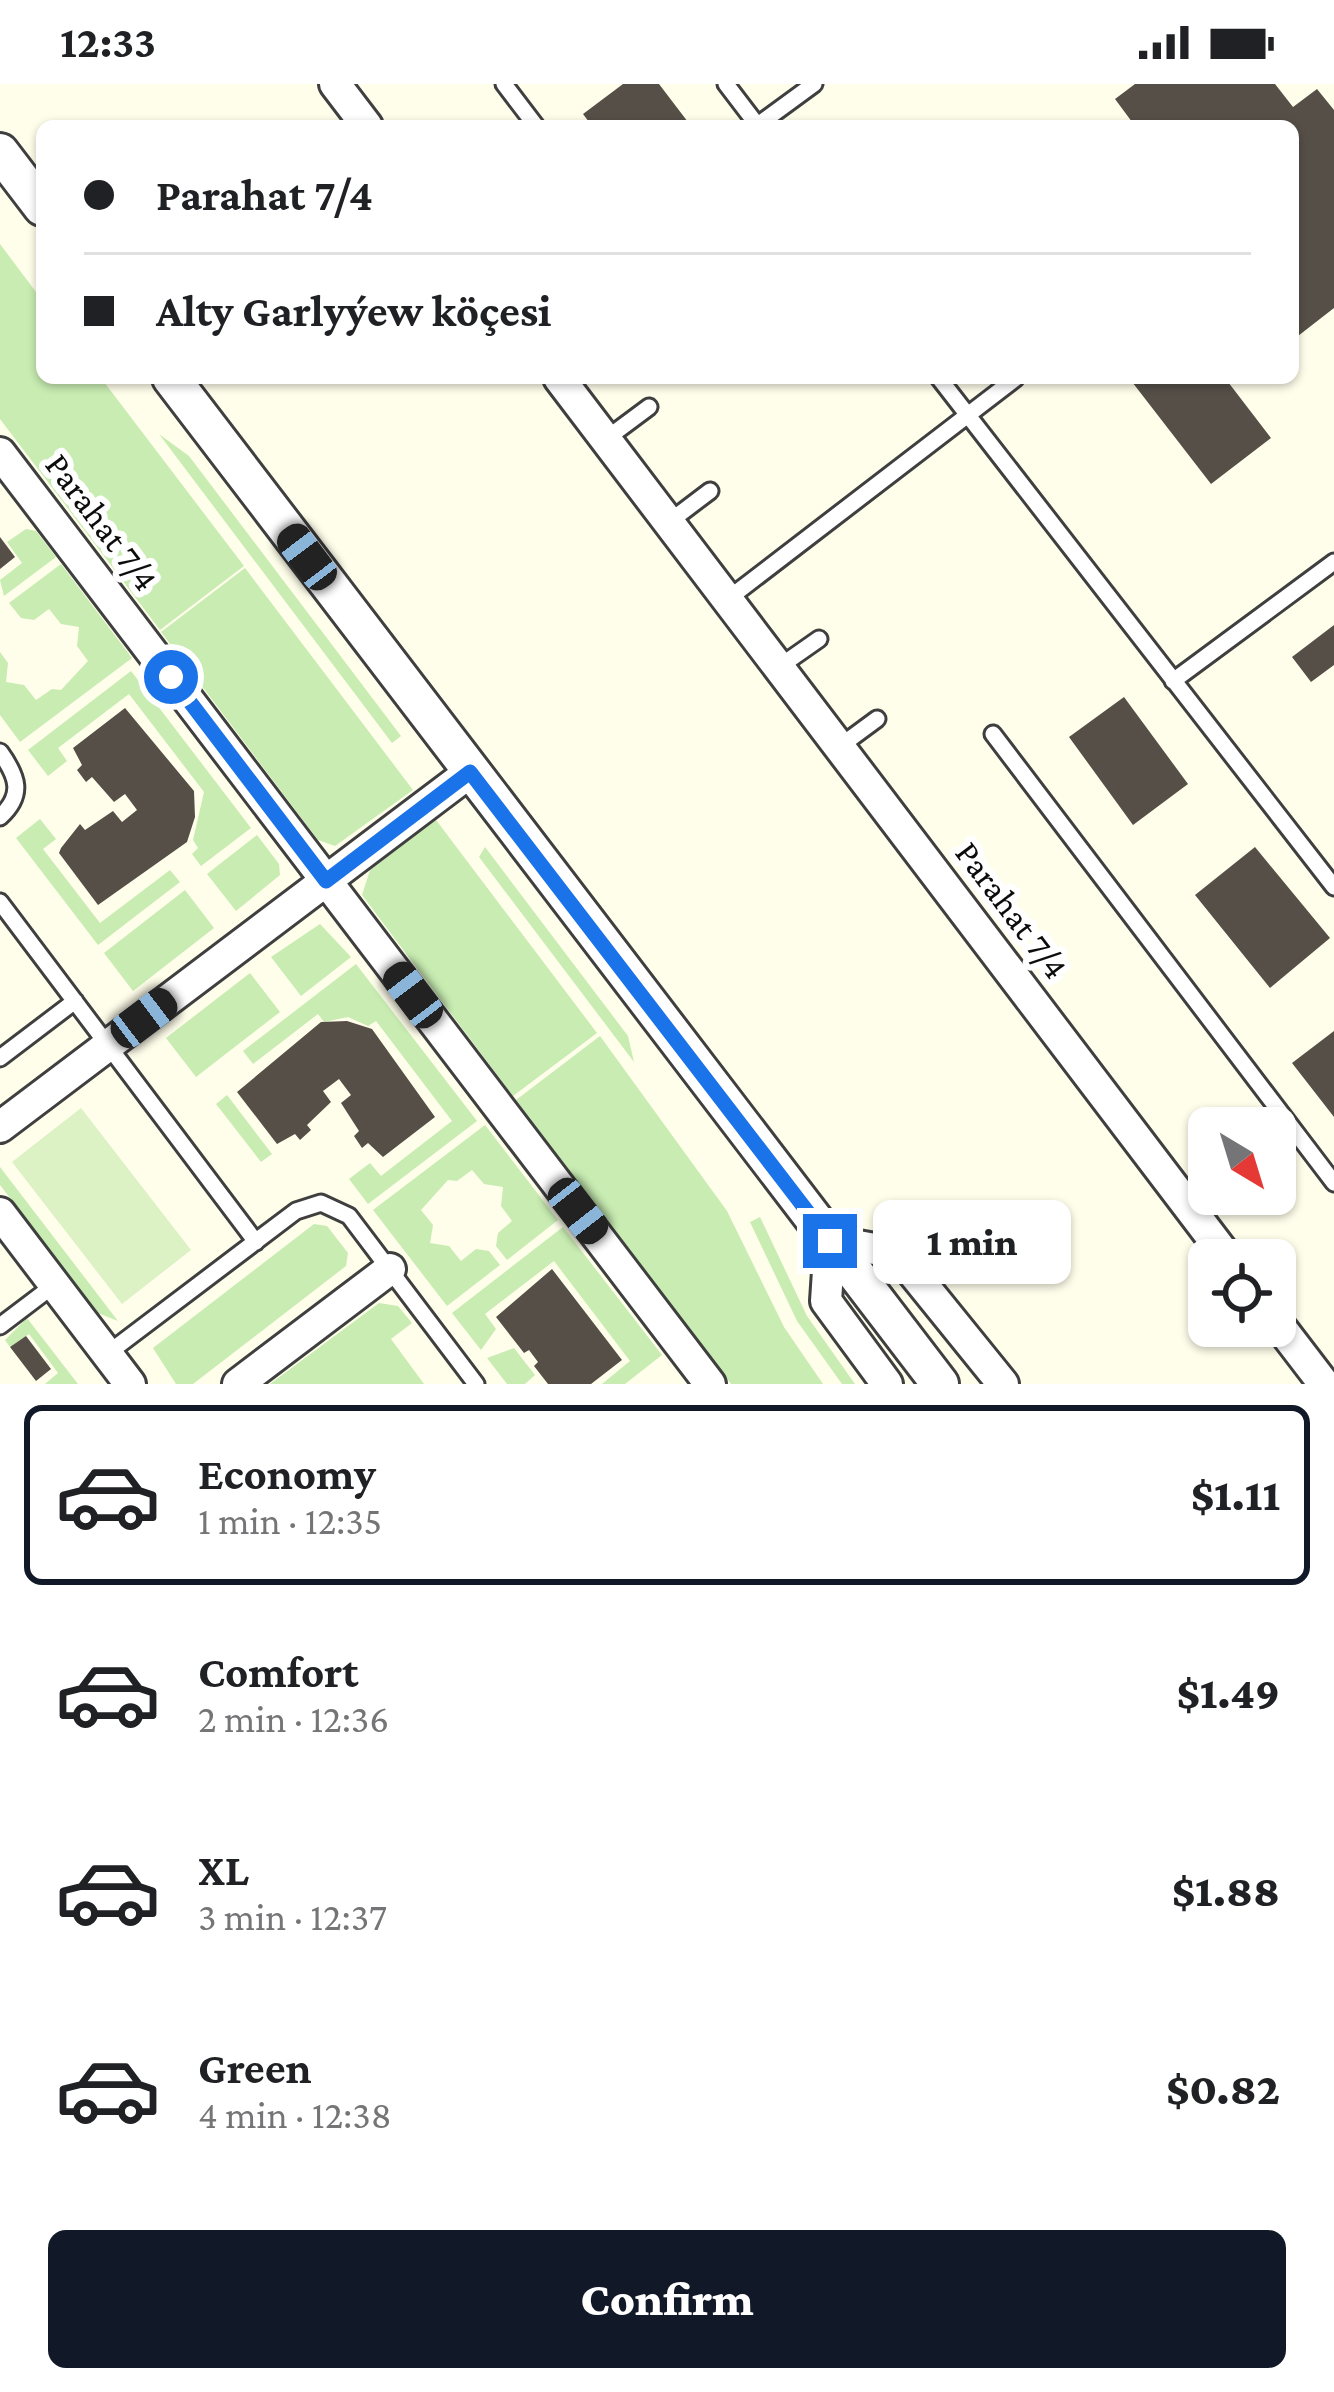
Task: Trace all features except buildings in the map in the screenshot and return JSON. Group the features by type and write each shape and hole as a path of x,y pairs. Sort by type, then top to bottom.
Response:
{"street":[{"path":"335,84 363,120"},
{"path":"0,152 36,199"},
{"path":"177,384 940,1384"},
{"name":"Parahat 7/4","path":"565,384 1213,1239"},
{"name":"Parahat 7/4","path":"0,453 710,1384"},
{"path":"0,1127 470,772"},
{"path":"0,1214 130,1384"},
{"path":"830,1241 826,1301 886,1384"},
{"path":"830,1241 897,1253 1003,1384"},
{"path":"238,1384 389,1269"},
{"path":"1296,1347 1324,1384"}],"lane":[{"path":"504,84 531,120"},
{"path":"726,84 753,120"},
{"path":"766,120 814,84"},
{"path":"944,384 1334,887"},
{"path":"728,599 1008,384"},
{"path":"606,439 649,407"},
{"path":"669,522 710,491"},
{"path":"1173,681 1334,562"},
{"path":"779,667 819,640"},
{"path":"838,747 877,718"},
{"path":"993,734 1334,1183"},
{"path":"0,752 17,779 17,793 0,817"},
{"path":"0,902 256,1242"},
{"path":"0,1058 74,1001"},
{"path":"107,1354 309,1203 321,1203 350,1216 476,1384"},
{"path":"1,1322 54,1285"}],"green space":[{"path":"0,244 36,292 36,384 106,384 244,566 160,630 0,419"},
{"path":"159,434 189,456 401,736 392,743"},
{"path":"26,529 36,531 56,557 4,596 0,580 22,563 7,542"},
{"path":"61,564 132,658 20,742 0,715 0,652 8,663 6,682 24,685 36,700 52,689 61,690 88,661 77,646 79,627 61,624 49,609 34,620 21,618 9,603"},
{"path":"245,568 413,790 335,846 318,840 161,632"},
{"path":"131,671 251,828 201,866 192,854 198,848 193,840 204,792 129,694 58,748 67,761 48,776 28,750"},
{"path":"40,819 56,839 43,849 100,923 170,870 180,882 98,945 16,838"},
{"path":"436,820 597,1033 513,1096 362,895 370,870"},
{"path":"257,835 279,864 280,875 236,911 207,874"},
{"path":"485,847 628,1036 634,1062 479,857"},
{"path":"185,890 214,928 133,991 104,953"},
{"path":"320,924 351,957 301,996 271,957"},
{"path":"356,964 477,1121 368,1204 349,1179 370,1163 381,1176 452,1121 376,1021 368,1026 348,1017 324,1022 318,1014 253,1064 243,1051"},
{"path":"250,973 280,1012 196,1077 166,1038"},
{"path":"600,1036 727,1211 784,1327 823,1384 731,1384 516,1100"},
{"path":"227,1095 272,1154 261,1162 216,1104"},
{"path":"81,1108 191,1250 122,1304 12,1162"},
{"path":"485,1125 558,1220 507,1260 496,1246 498,1233 512,1221 501,1206 503,1187 484,1184 472,1170 457,1181 448,1180 421,1210 433,1225 430,1243 449,1246 461,1261 476,1249 489,1251 500,1265 447,1306 373,1210"},
{"path":"0,1167 118,1321 98,1313 0,1185"},
{"path":"760,1217 807,1316 855,1384 842,1384 797,1321 750,1222"},
{"path":"314,1224 327,1226 348,1253 346,1266 193,1384 176,1384 153,1348"},
{"path":"563,1227 662,1355 625,1384 602,1384 630,1361 554,1261 485,1314 496,1329 481,1350 452,1313"},
{"path":"379,1303 398,1306 412,1323 391,1339 424,1384 270,1384"},
{"path":"27,1318 78,1384 45,1384 58,1373 29,1334 10,1347 5,1340"},
{"path":"514,1348 535,1375 525,1384 507,1384 487,1358"}],"route":[{"path":"171,677 326,881 470,772 830,1241"}]}
